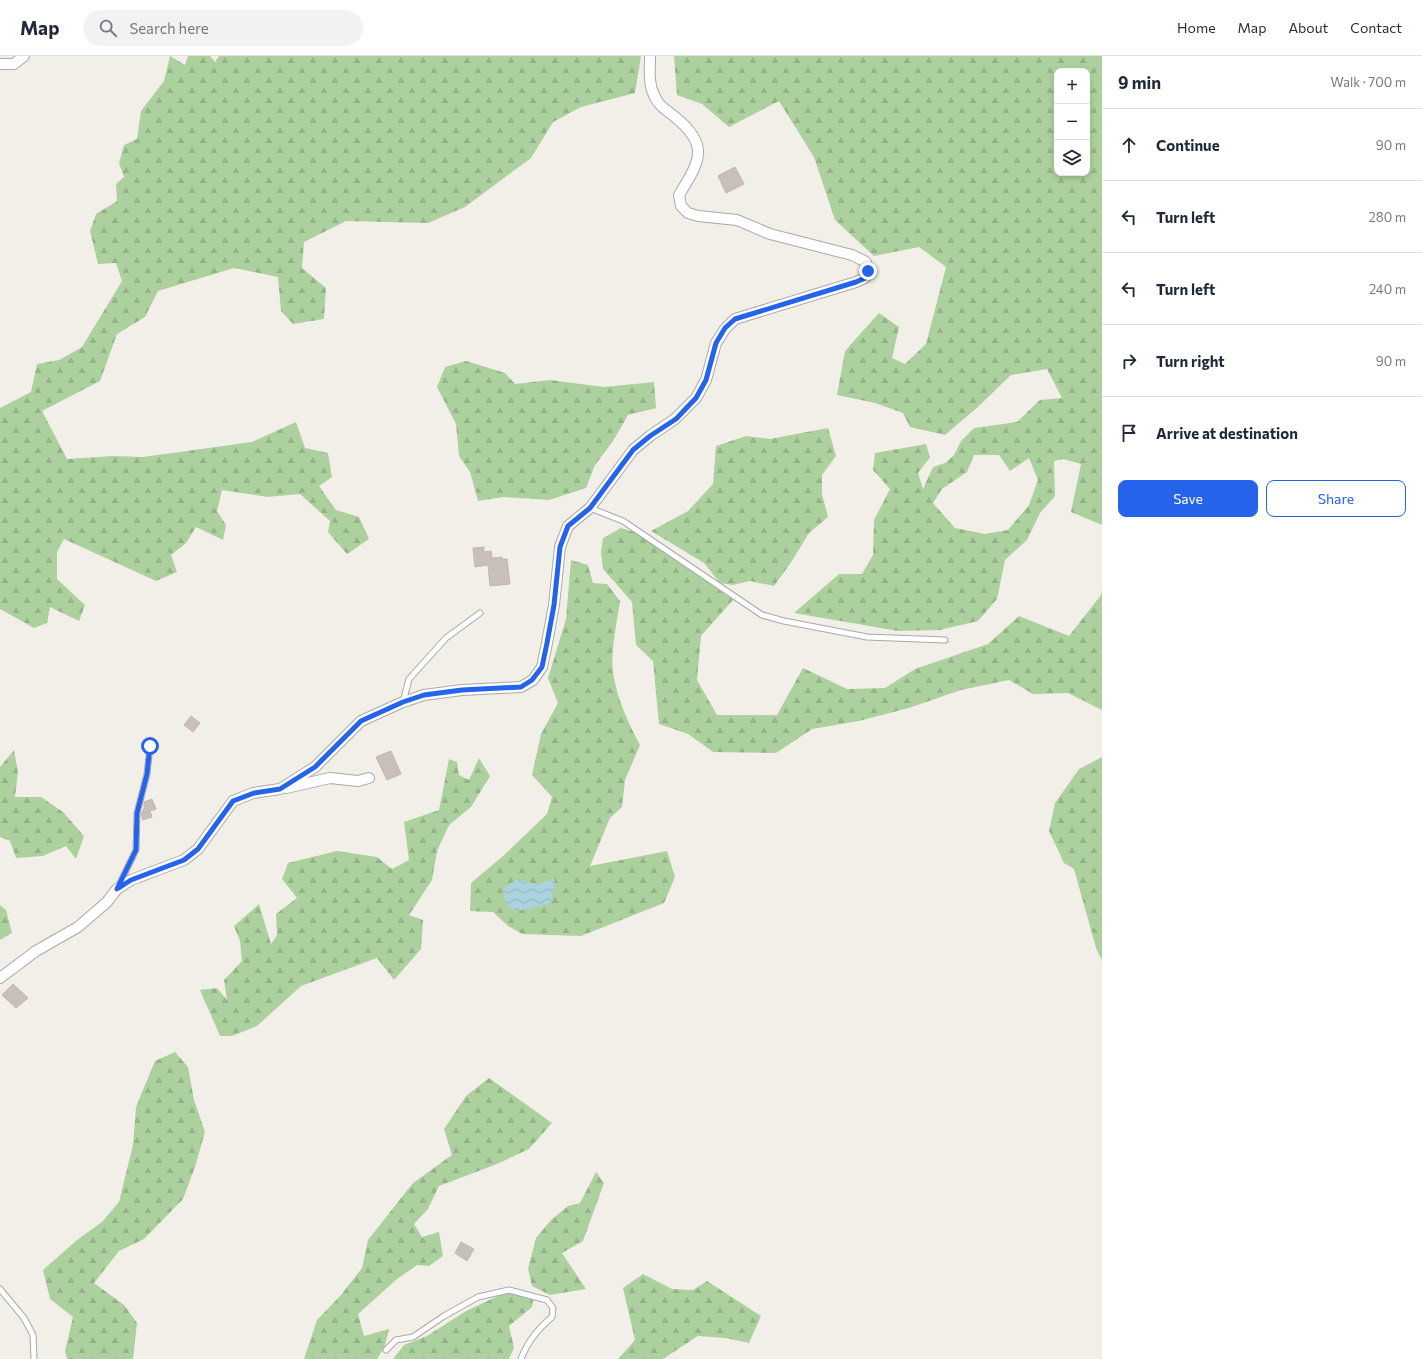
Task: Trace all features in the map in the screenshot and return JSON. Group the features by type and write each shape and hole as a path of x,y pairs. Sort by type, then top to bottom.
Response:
{"street":[{"path":"0,64 14,64 24,56"},
{"path":"280,789 315,767 361,721 403,702 424,695 439,693 521,687 532,680 542,667 554,605 560,547 568,526 590,508 633,450 650,436 676,419 696,398 706,380 716,343 725,328 735,319 865,278 868,271 866,262 852,255 770,234 737,220 698,216 688,213 681,206 680,195 696,167 699,157 698,146 687,128 659,105 653,95 650,81 650,56"},
{"path":"0,978 36,951 78,927 107,902 117,889 131,880 184,860 198,849 233,801 254,793 330,778 358,781 368,778"}],"lane":[{"path":"590,508 623,521 762,615 784,621 867,637 945,640"},
{"path":"403,702 409,679 446,638 480,613"},
{"path":"117,889 136,850 137,813 147,774 150,746"},
{"path":"0,1289 24,1318 33,1335 34,1359"},
{"path":"386,1350 396,1340 413,1337 444,1316 478,1297 509,1290 547,1300 553,1308 552,1317 537,1329 527,1344 521,1359"}],"green space":[{"path":"170,56 185,65 188,56 210,56 215,62 219,56 641,56 635,93 581,107 553,122 531,158 465,207 428,223 346,221 304,242 302,268 326,288 324,319 293,324 281,311 278,277 234,268 158,291 145,317 117,334 100,381 42,411 67,459 113,456 143,457 252,442 296,422 305,448 328,453 332,477 319,486 336,510 359,517 369,539 347,554 328,532 330,521 300,494 268,497 222,490 217,511 226,525 223,540 196,527 186,543 171,555 177,572 156,581 64,539 57,552 57,579 85,605 79,621 50,607 47,623 34,628 0,609 0,408 31,392 37,364 59,360 82,347 122,281 116,263 98,264 90,231 96,214 117,201 116,184 124,177 119,163 124,145 137,139 141,111 164,81"},
{"path":"674,56 1102,56 1102,525 1071,512 1081,464 1063,459 1054,461 1055,496 1040,513 1027,540 1005,560 997,599 978,621 940,630 898,631 794,613 839,574 862,574 873,555 874,520 890,489 873,470 875,453 926,444 930,457 918,473 923,489 933,467 945,463 954,455 961,441 974,428 1017,422 1040,400 1062,398 1047,369 1011,375 979,406 945,435 910,427 903,413 875,403 837,395 845,351 879,313 899,327 892,358 905,364 926,344 946,267 919,247 874,256 835,220 814,157 779,101 729,127 702,104 677,95","holes":["974,455 999,455 1010,471 1029,458 1038,480 1029,505 1008,530 985,534 955,528 933,503 942,489 967,472"]},
{"path":"466,361 505,373 515,384 550,380 604,387 654,382 656,408 628,415 613,441 595,465 586,488 549,500 504,497 478,501 470,472 459,456 456,424 437,387 445,367"},
{"path":"828,428 836,456 822,475 822,494 828,517 809,533 792,561 774,586 750,581 733,585 720,583 704,563 651,531 688,511 713,484 716,446 746,436 770,439"},
{"path":"621,528 637,533 733,600 701,636 697,680 717,715 777,715 803,668 847,689 885,688 915,669 988,644 1019,616 1069,636 1101,595 1102,590 1102,710 1068,693 1033,694 1009,680 961,690 909,708 859,721 812,729 776,753 713,752 688,734 659,724 653,661 636,645 632,602 603,569 601,552 603,538"},
{"path":"571,560 588,565 593,583 607,584 620,601 614,640 612,660 613,669 621,704 640,745 625,780 622,807 610,818 590,866 667,851 675,877 664,903 581,936 522,934 508,926 493,912 470,911 471,883 503,856 547,814 552,797 532,775 541,734 558,703 548,678 566,619","holes":["555,879 507,906 517,880 538,885"]},
{"path":"14,750 18,772 15,797 41,797 63,812 84,836 76,859 66,846 43,856 16,858 10,841 0,837 0,767"},
{"path":"1102,757 1102,961 1096,948 1074,869 1064,863 1049,831 1055,803 1079,769"},
{"path":"479,758 490,776 471,807 449,825 437,851 432,880 409,915 423,920 421,949 394,980 377,958 301,986 257,1026 232,1036 220,1036 200,990 217,988 227,1000 224,980 242,961 240,941 234,926 259,904 271,944 277,935 276,914 297,898 282,879 288,863 337,851 377,857 392,869 409,860 404,822 439,810 449,759 457,762 459,775 469,780"},
{"path":"0,905 6,910 12,933 0,940"},
{"path":"175,1052 188,1067 194,1100 205,1132 195,1167 183,1199 144,1239 119,1251 94,1283 124,1305 137,1323 133,1359 67,1359 65,1351 73,1317 50,1299 43,1270 77,1240 102,1222 119,1202 133,1145 136,1107 155,1061"},
{"path":"489,1078 552,1123 529,1149 497,1164 439,1186 428,1209 414,1224 422,1237 439,1232 443,1256 429,1266 417,1265 397,1279 358,1314 364,1336 389,1329 385,1346 377,1359 304,1359 317,1320 341,1295 362,1268 368,1240 413,1183 452,1155 444,1129 466,1096"},
{"path":"596,1172 604,1183 583,1241 562,1253 586,1289 550,1295 532,1286 528,1269 536,1238 551,1220 568,1206 580,1203"},
{"path":"643,1274 672,1289 693,1290 707,1281 761,1316 749,1343 725,1338 698,1336 663,1359 618,1359 635,1340 623,1288"},
{"path":"511,1290 534,1296 532,1307 509,1326 514,1348 509,1359 393,1359 404,1345 427,1336 466,1311"}],"water":[{"path":"517,879 538,885 555,879 551,903 519,911 507,906 503,889"}],"building":[{"path":"735,167 744,184 726,193 718,176"},
{"path":"484,547 484,552 491,551 492,558 502,557 502,559 507,559 510,584 490,586 488,565 475,567 473,548"},
{"path":"191,716 200,723 193,732 184,725"},
{"path":"391,751 401,774 387,780 376,757"},
{"path":"152,799 156,809 150,811 152,817 143,820 141,814 144,809 144,802"},
{"path":"13,984 28,998 16,1008 2,995"},
{"path":"461,1242 474,1249 467,1261 455,1253"}],"route":[{"path":"150,746 147,774 137,813 135,834 136,850 133,859 117,889 131,880 184,860 198,849 233,801 254,793 280,789 315,767 361,721 403,702 424,695 462,690 521,687 532,680 542,667 554,605 560,547 568,526 590,508 633,450 650,436 676,419 696,398 706,380 716,343 725,328 735,319 856,282 865,278 868,271"}]}
